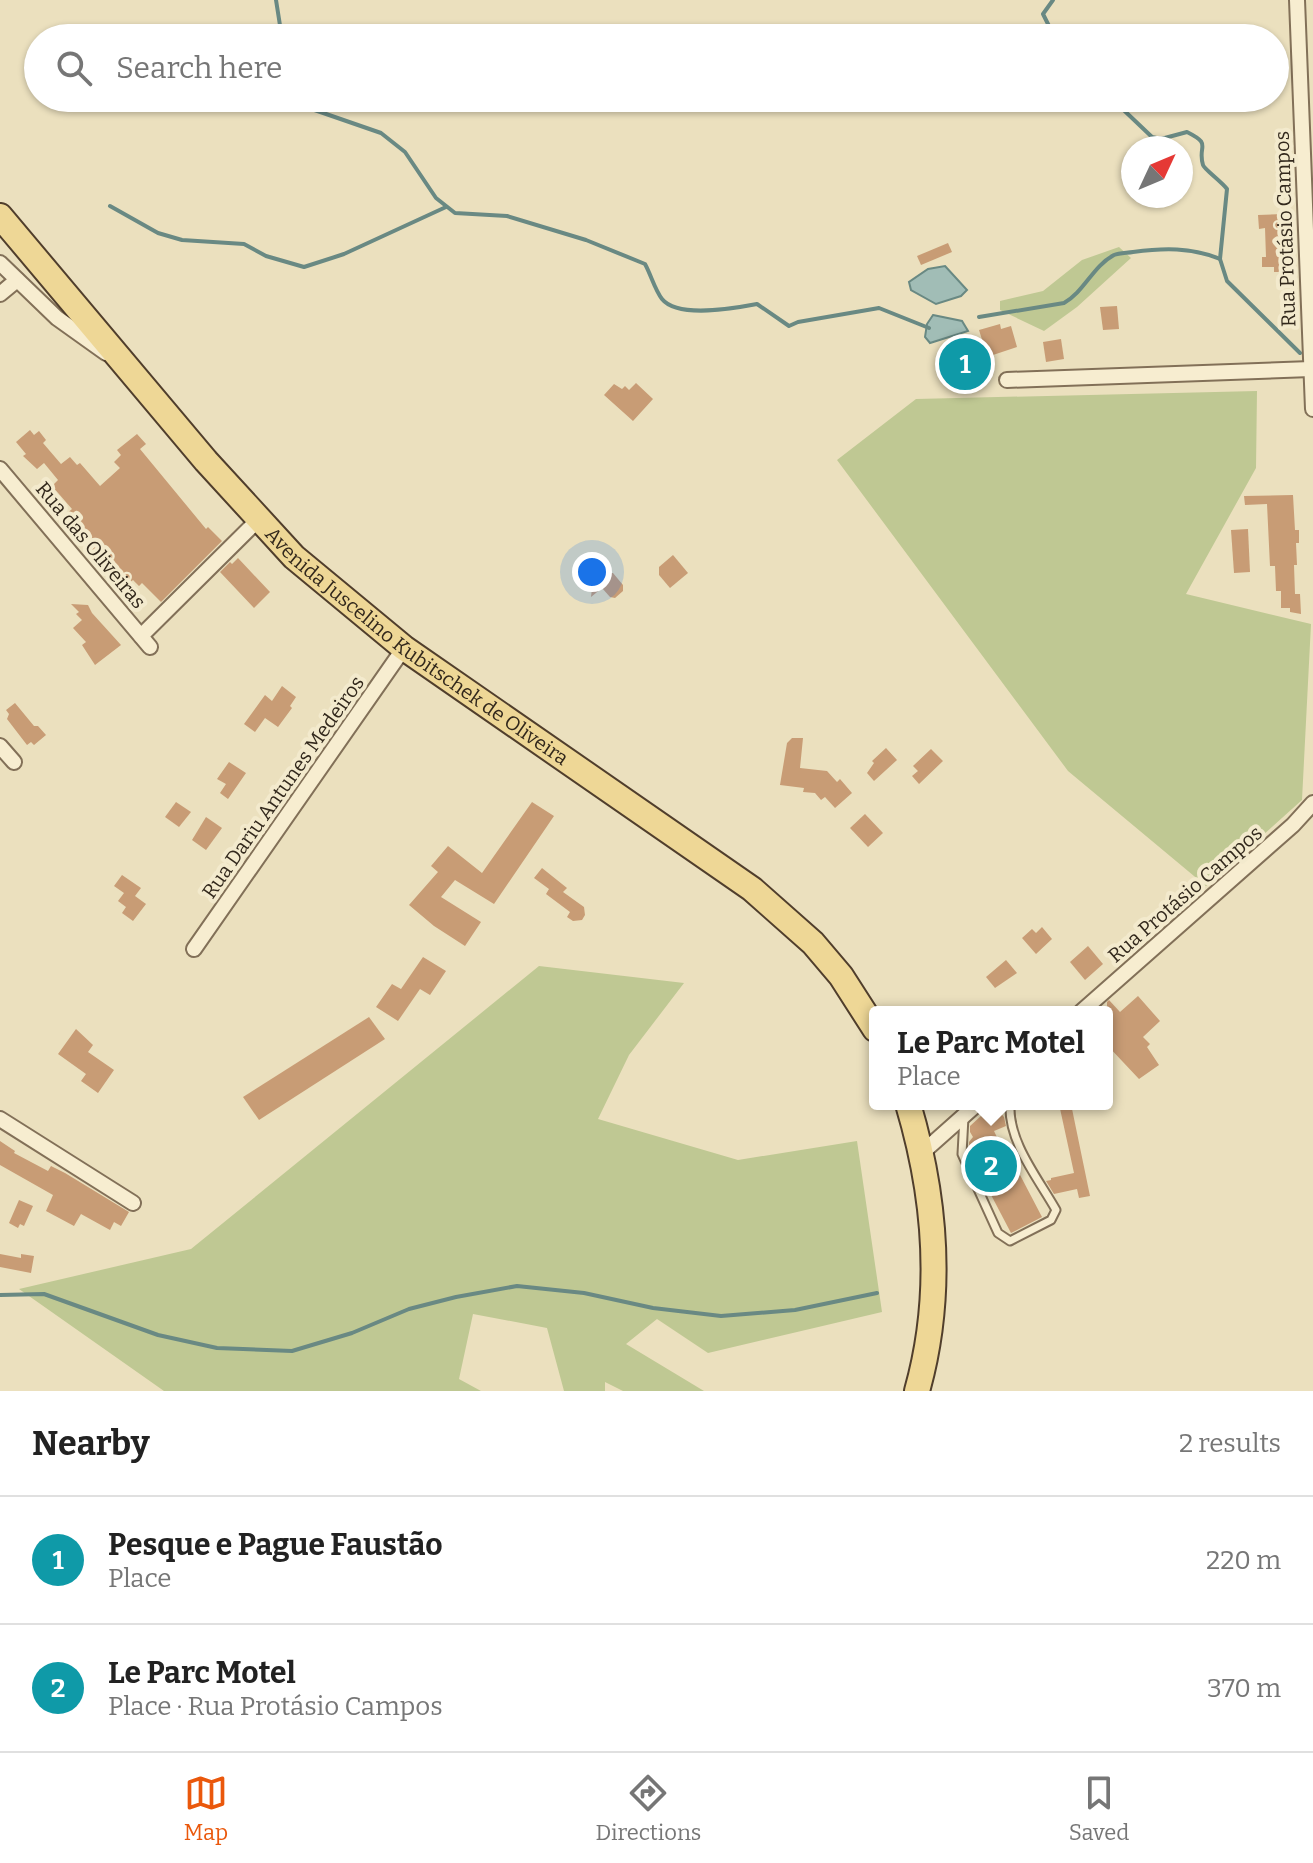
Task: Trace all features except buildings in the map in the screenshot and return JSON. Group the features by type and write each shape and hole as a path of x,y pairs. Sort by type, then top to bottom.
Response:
{"main road":[{"name":"Avenida Juscelino Kubitschek de Oliveira","path":"0,216 258,520 318,579 404,648 763,897 813,943 841,976 869,1020"},
{"path":"910,1110 923,1152 933,1222 931,1327 917,1391"}],"street":[{"name":"Rua Protásio Campos","path":"1297,0 1313,409"},
{"path":"0,263 81,337 126,365"},
{"path":"0,294 17,280"},
{"path":"1007,380 1311,369"},
{"name":"Rua das Oliveiras","path":"0,469 146,641 258,520"},
{"name":"Rua Dariu Antunes Medeiros","path":"194,949 404,648"},
{"path":"0,746 14,762"},
{"name":"Rua Protásio Campos","path":"1088,1006 1293,825 1313,803"},
{"path":"923,1152 970,1110"},
{"path":"0,1119 133,1203"}],"lane":[{"path":"964,1116 962,1154 998,1233 1010,1241 1051,1220 1056,1210 1014,1137 1010,1110"}],"green space":[{"path":"1119,247 1131,258 1077,307 1044,331 1000,310 1000,301 1043,291 1082,260"},
{"path":"1257,391 1256,468 1186,594 1311,624 1302,800 1206,886 1068,771 837,460 916,399"},
{"path":"539,966 684,983 629,1055 598,1119 738,1160 857,1141 882,1312 708,1353 657,1319 626,1344 704,1391 623,1391 605,1382 605,1391 564,1391 547,1328 473,1314 459,1379 481,1391 164,1391 19,1289 191,1249"}],"water":[{"path":"945,266 967,290 961,296 936,304 911,290 909,282 928,269"},
{"path":"933,315 962,321 968,331 930,343 925,337 927,324"}],"waterway":[{"path":"276,0 280,24"},
{"path":"1048,24 1043,14 1053,0"},
{"path":"320,112 381,133 405,152 436,198 455,213 507,216 586,240 645,264 662,299 681,309 708,310 757,304 789,326 879,308 929,328"},
{"path":"1126,112 1152,137 1161,139 1187,132 1202,143 1203,165 1227,189 1220,259"},
{"path":"110,206 158,233 182,240 244,244 266,256 304,267 344,254 446,207"},
{"path":"979,317 1064,303 1116,254 1188,250 1220,259 1227,281 1300,353"},
{"path":"0,1295 44,1294 158,1335 217,1348 292,1351 352,1333 409,1309 517,1286 584,1293 653,1308 721,1316 795,1310 877,1293"}],"place":[{"name":"Pesque e Pague Faustão","path":"965,364"},
{"name":"Le Parc Motel","path":"991,1166"}]}
